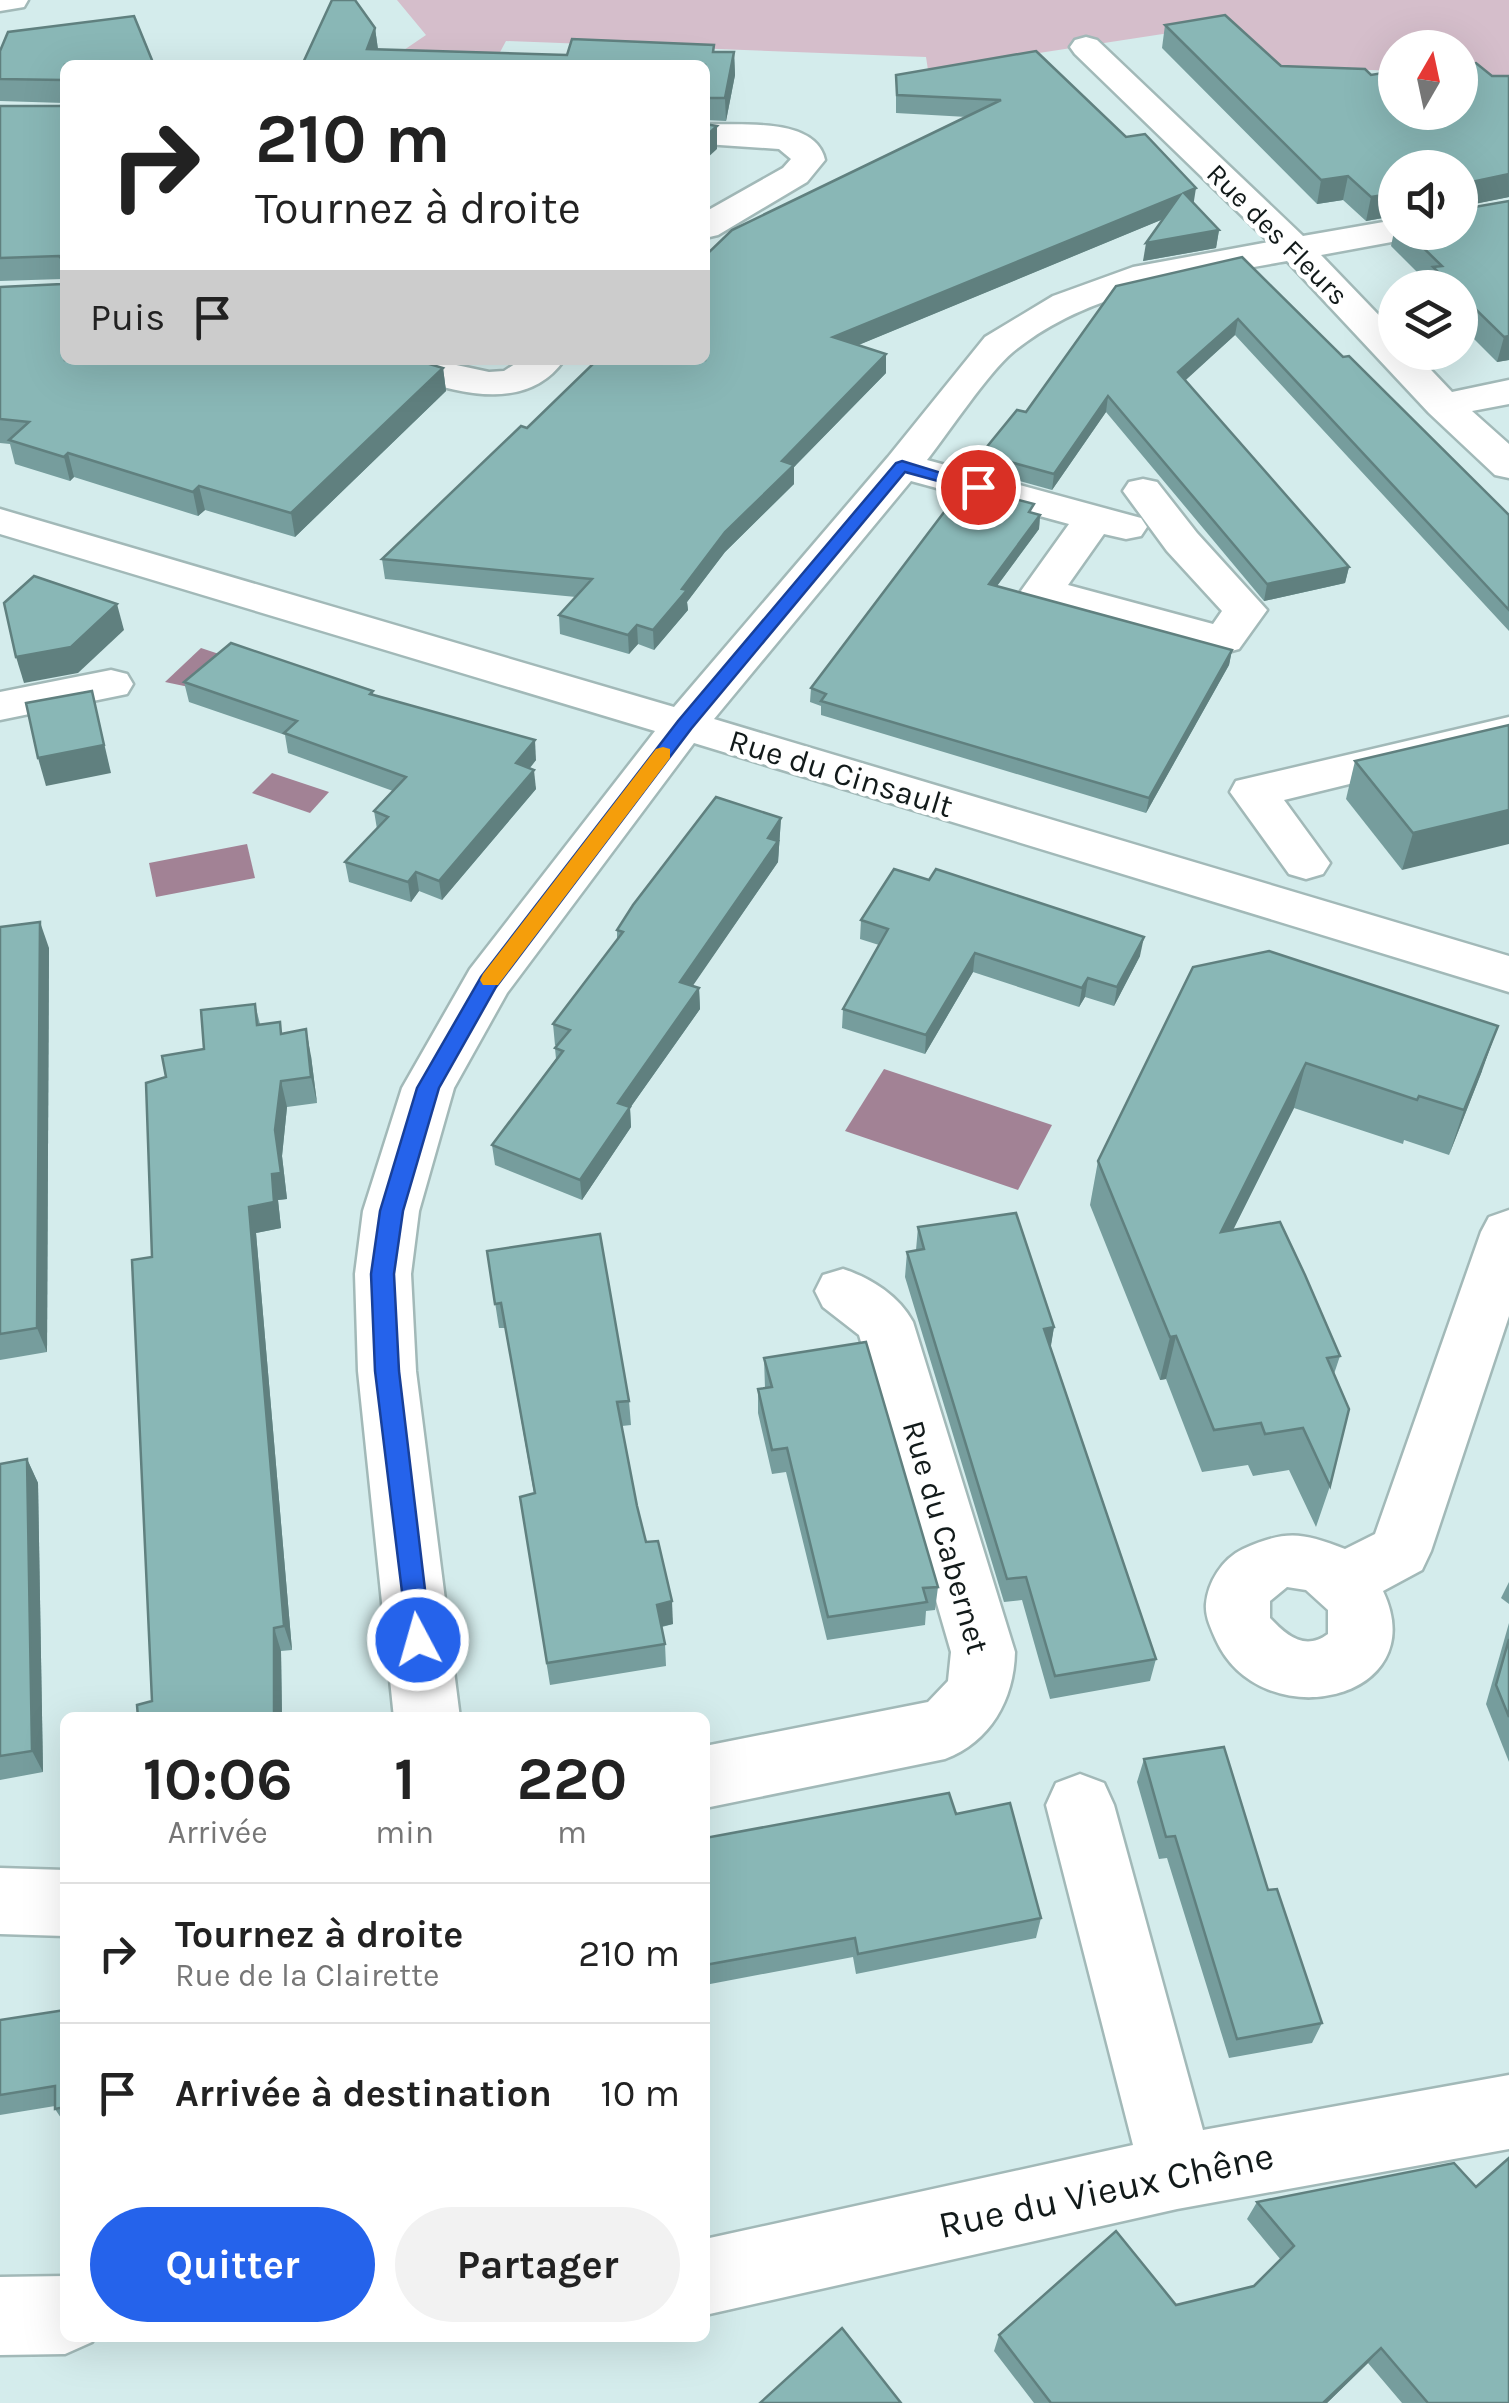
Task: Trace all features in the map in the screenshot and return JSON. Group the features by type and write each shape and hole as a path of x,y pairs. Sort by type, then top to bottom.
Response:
{"street":[{"path":"0,2 13,0"},
{"name":"Rue des Fleurs","path":"1086,47 1296,249 1443,405 1509,466"},
{"path":"710,134 788,139 806,150 808,160 795,175 710,224"},
{"path":"426,1712 387,1371 382,1274 392,1211 428,1088 488,982 684,725 902,466 998,345 1027,325 1102,288 1146,275 1378,234"},
{"path":"413,365 481,382 501,383 518,379 538,365"},
{"path":"1443,405 1509,392"},
{"path":"902,466 1182,542"},
{"path":"1094,518 1042,591 1224,640 1245,610 1182,542 1143,492"},
{"name":"Rue du Cinsault","path":"0,522 1509,974"},
{"path":"0,706 110,684"},
{"path":"1306,863 1252,792 1509,731"},
{"path":"1343,1581 1400,1551 1509,1232"},
{"name":"Rue du Cabernet","path":"710,1776 945,1729 967,1709 983,1683 983,1652 884,1322 843,1290"},
{"path":"1080,1804 1176,2172"},
{"path":"0,1901 60,1903"},
{"name":"Rue du Vieux Chêne","path":"710,2275 1176,2172 1509,2112"},
{"path":"0,2316 60,2315"}],"shaded area":[{"path":"397,0 1509,0 1509,76 1478,75 1478,30 1378,30 1378,70 1274,66 1228,24 928,70 926,57 506,41 499,54 404,50 426,35"},
{"path":"201,648 219,654 189,687 165,682"},
{"path":"272,773 329,792 310,813 252,793"},
{"path":"247,844 255,878 156,897 149,863"},
{"path":"884,1069 1052,1125 1018,1190 845,1131"}],"building":[{"path":"332,0 355,0 375,28 367,49 567,55 572,39 714,45 713,52 734,52 725,98 710,98 710,60 304,60"},
{"path":"1225,15 1281,66 1365,69 1371,75 1378,74 1378,130 1478,130 1478,65 1492,76 1509,76 1509,174 1478,181 1478,150 1378,150 1378,196 1371,197 1348,176 1321,180 1165,25"},
{"path":"134,16 152,60 60,60 60,80 0,79 0,51 8,32"},
{"path":"1036,51 1126,137 1145,134 1196,188 1184,193 1219,230 1146,243 1180,195 833,337 886,354 782,461 794,465 725,532 682,589 687,590 653,630 637,625 628,635 559,615 592,579 382,559 521,426 527,428 592,365 710,365 710,251 732,230 1001,100 897,95 896,75"},
{"path":"0,106 60,106 60,257 0,258"},
{"path":"1509,201 1509,336 1504,337 1478,312 1478,270 1433,267 1442,266 1426,250 1478,250 1478,206"},
{"path":"1242,257 1343,357 1349,356 1509,515 1509,610 1238,319 1178,372 1349,567 1267,584 1108,396 1054,474 981,454 1017,410 1026,412 1116,286"},
{"path":"60,284 60,365 443,368 291,513 199,486 193,492 68,453 64,457 9,440 29,422 0,419 0,287"},
{"path":"959,484 1034,504 1029,512 1040,515 989,584 1232,650 1149,798 821,701 826,694 811,688 957,495 950,494"},
{"path":"34,576 117,604 71,647 16,657 4,603"},
{"path":"231,643 373,691 370,694 535,740 516,763 534,770 439,881 416,872 408,882 345,862 388,817 374,811 406,777 284,733 297,721 184,682"},
{"path":"92,691 104,745 38,758 26,703"},
{"path":"1509,725 1509,810 1413,833 1355,761"},
{"path":"716,797 781,818 768,838 778,841 680,982 699,988 618,1103 630,1107 580,1180 492,1145 563,1051 555,1048 570,1030 553,1024 623,932 617,930 633,905"},
{"path":"894,869 929,880 936,869 1144,937 1117,987 1088,978 1082,988 975,953 926,1035 843,1009 888,929 861,920"},
{"path":"40,922 37,1328 0,1334 0,927"},
{"path":"1269,951 1498,1026 1464,1110 1419,1096 1417,1100 1306,1063 1221,1232 1280,1222 1340,1356 1327,1358 1349,1409 1330,1486 1303,1428 1265,1434 1261,1423 1214,1430 1176,1336 1170,1337 1098,1161 1193,967"},
{"path":"255,1004 257,1025 280,1022 281,1034 306,1029 311,1077 281,1081 275,1130 281,1173 272,1174 274,1202 249,1207 284,1626 274,1628 274,1712 138,1712 137,1705 152,1701 132,1260 152,1257 146,1083 166,1077 162,1056 204,1049 201,1010"},
{"path":"1016,1213 1054,1327 1044,1329 1156,1659 1055,1676 1026,1577 1007,1579 907,1252 924,1249 918,1227"},
{"path":"600,1234 629,1401 617,1402 637,1506 646,1542 658,1541 672,1601 657,1605 665,1644 547,1663 520,1497 535,1493 501,1303 495,1304 487,1251"},
{"path":"866,1342 938,1587 923,1588 927,1602 828,1617 787,1448 772,1450 758,1389 772,1387 764,1358"},
{"path":"27,1459 32,1751 0,1756 0,1464"},
{"path":"1509,1639 1509,1717 1496,1685"},
{"path":"1224,1747 1268,1890 1277,1889 1322,2023 1237,2039 1175,1836 1166,1837 1144,1759"},
{"path":"949,1793 956,1814 1010,1803 1041,1918 858,1954 855,1938 710,1964 710,1837"},
{"path":"60,2011 60,2108 55,2109 55,2086 0,2095 0,2020"},
{"path":"1509,2158 1509,2403 1428,2403 1381,2348 1323,2403 1051,2403 999,2335 1116,2231 1176,2305 1254,2286 1294,2246 1257,2202 1454,2163 1476,2187"},
{"path":"842,2328 901,2403 760,2403"}],"slow traffic":[{"path":"490,980 663,753"}],"route":[{"path":"418,1640 387,1371 382,1274 392,1211 428,1088 488,982 684,725 902,466 978,487"}]}
